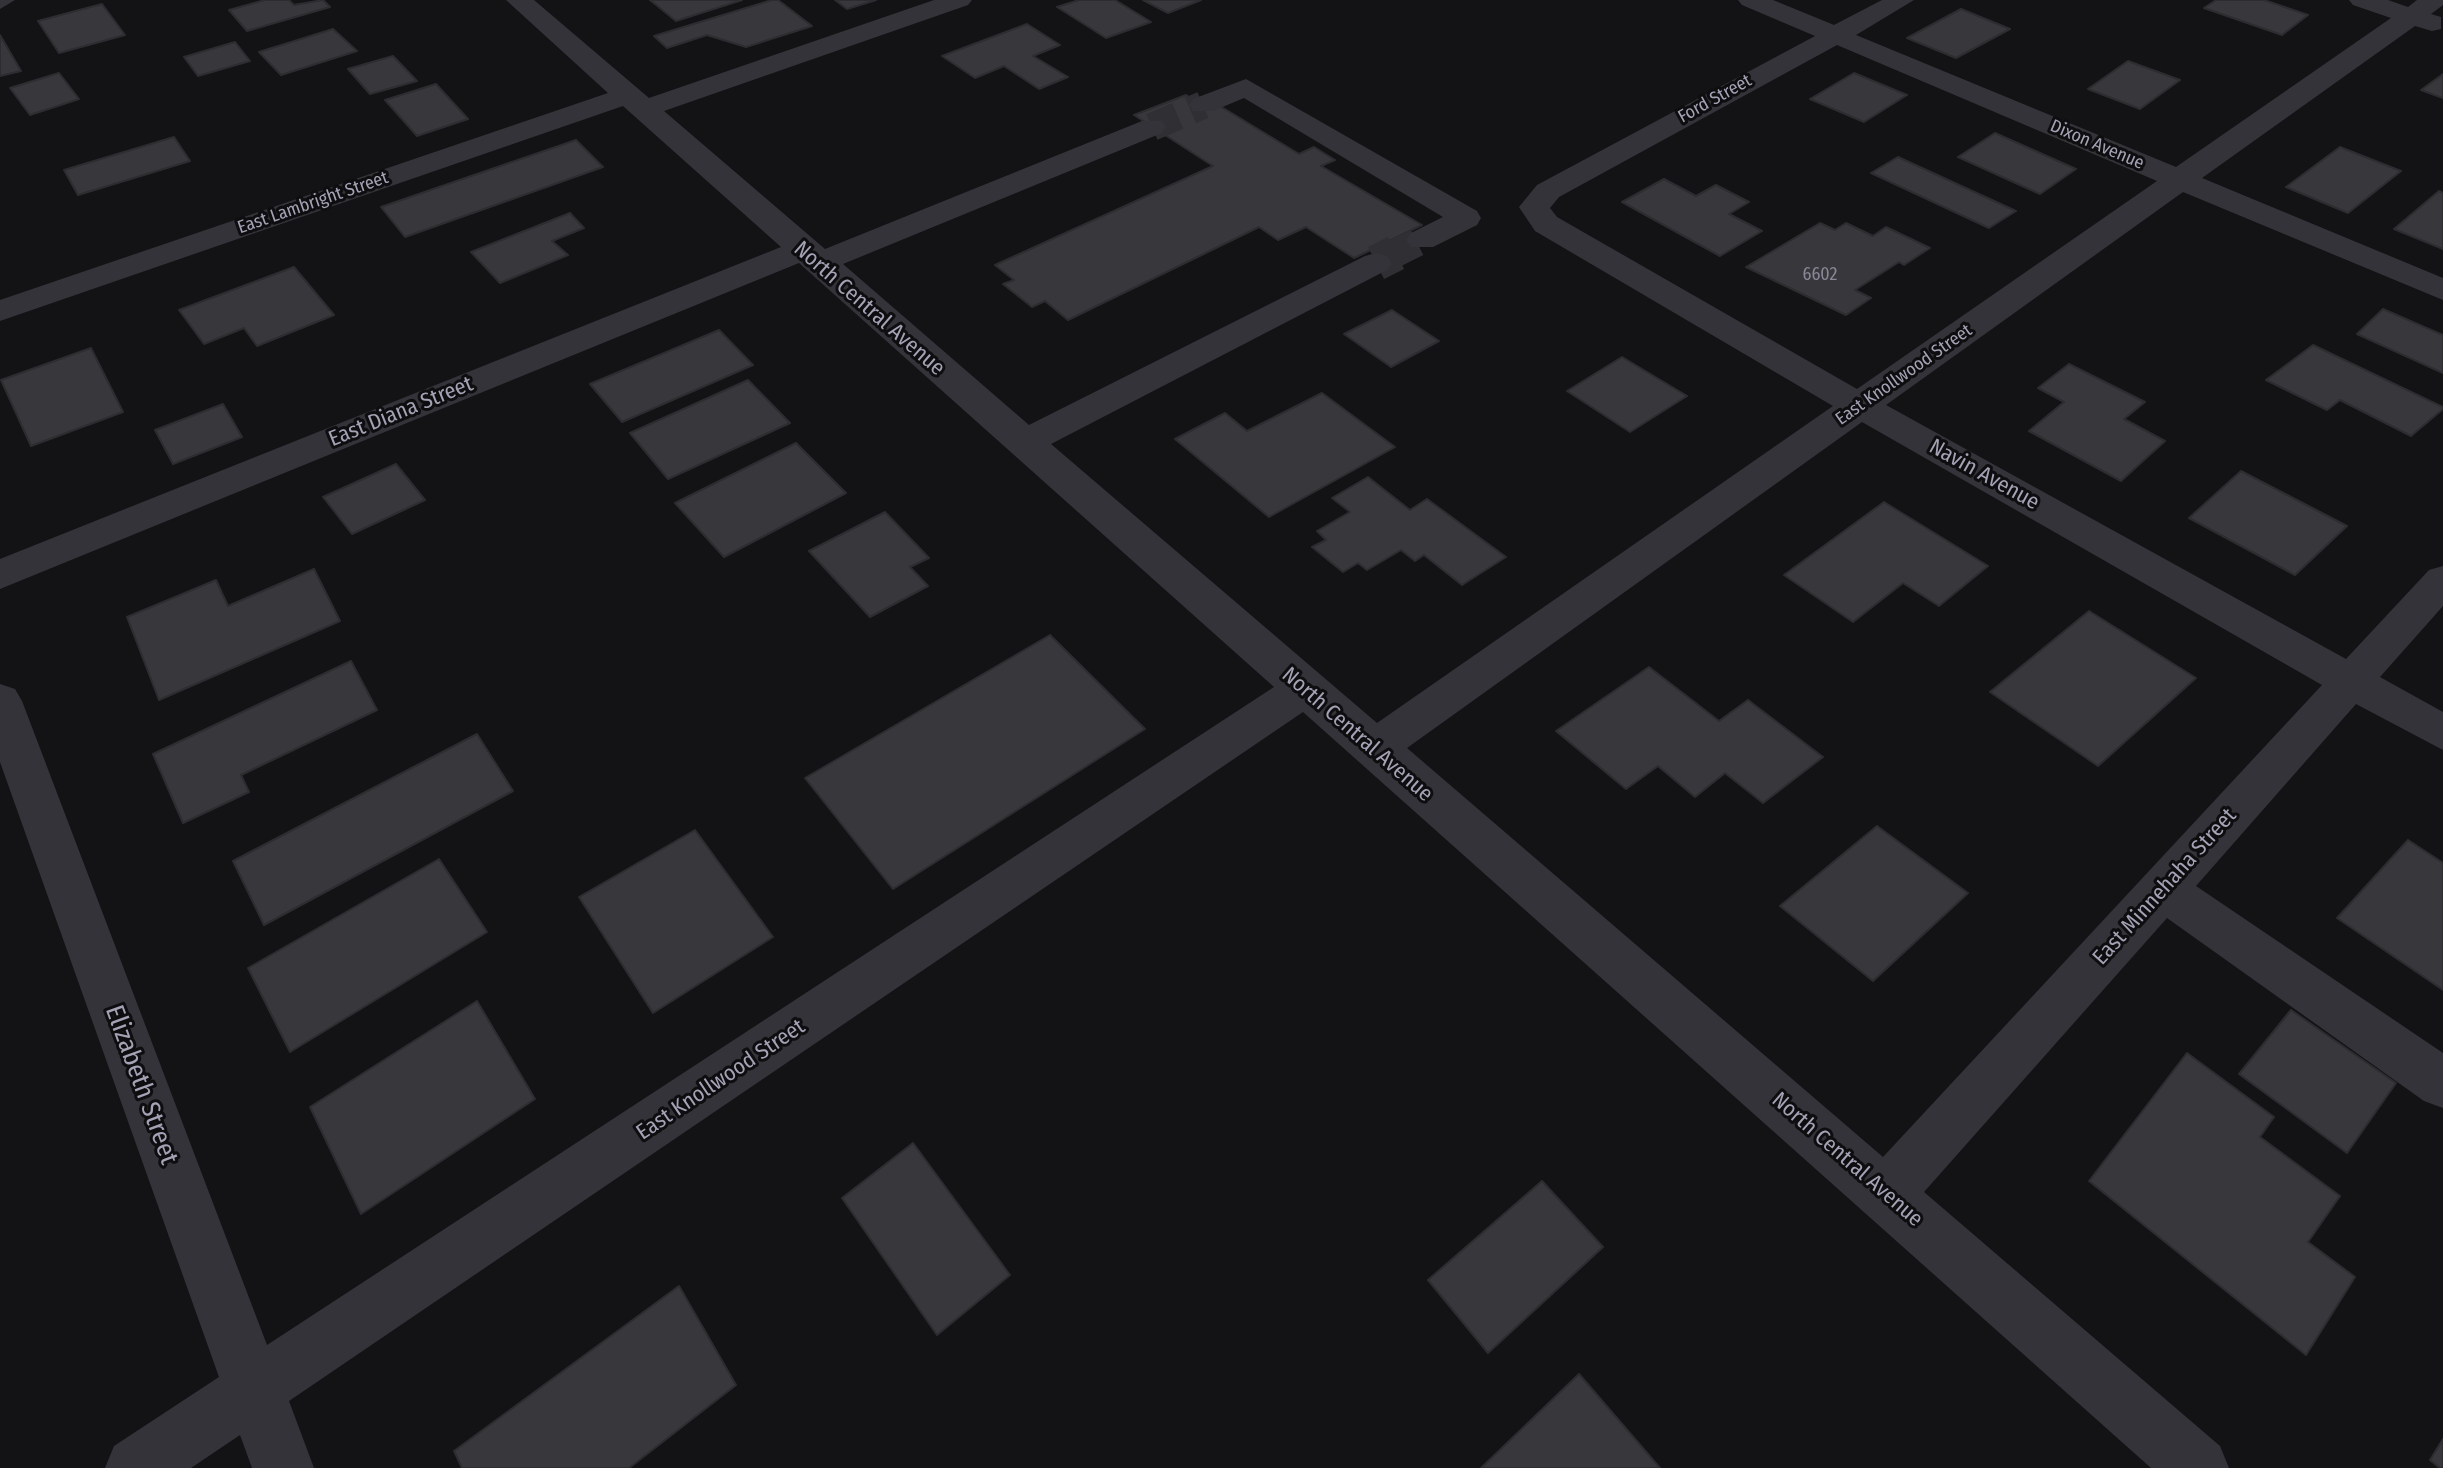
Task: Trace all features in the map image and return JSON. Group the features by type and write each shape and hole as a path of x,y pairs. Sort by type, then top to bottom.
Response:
{"street":[{"name":"North Central Avenue","path":"519,0 2198,1468"},
{"name":"East Lambright Street","path":"0,311 959,0"},
{"name":"Dixon Avenue","path":"1751,0 2443,290"},
{"name":"Ford Street","path":"1534,207 1548,191 1901,0"},
{"path":"2362,0 2429,14"},
{"name":"East Knollwood Street","path":"1373,749 2181,181 2429,14"},
{"path":"1203,105 1246,87 1466,218 1422,240"},
{"name":"East Diana Street","path":"0,575 810,257 1152,127"},
{"name":"Navin Avenue","path":"1534,207 1546,224 1860,406 2443,733"},
{"path":"1023,443 1376,263"},
{"name":"East Minnehaha Street","path":"1886,1194 2443,580"},
{"name":"East Knollwood Street","path":"136,1468 1304,689"},
{"name":"Elizabeth Street","path":"0,701 283,1468"},
{"path":"2164,890 2443,1083"}],"building":[{"path":"265,0 289,0 294,5 323,0 330,7 247,31 229,10"},
{"path":"650,0 742,0 676,21"},
{"path":"778,0 812,26 746,47 707,35 667,48 654,36"},
{"path":"835,0 876,0 847,9"},
{"path":"1079,0 1115,0 1151,22 1106,38 1057,7"},
{"path":"1143,0 1201,0 1168,13"},
{"path":"2216,0 2264,0 2308,15 2282,35 2204,8"},
{"path":"102,4 125,35 59,53 38,21"},
{"path":"1961,9 2010,29 1956,58 1907,38"},
{"path":"1027,24 1060,45 1033,56 1068,77 1039,89 1004,66 975,78 942,56"},
{"path":"333,29 357,51 281,75 259,52"},
{"path":"0,35 21,71 0,76"},
{"path":"235,42 250,61 198,76 184,57"},
{"path":"393,56 417,81 370,94 348,69"},
{"path":"2128,61 2180,80 2140,109 2088,89"},
{"path":"59,73 79,99 30,115 10,88"},
{"path":"1854,73 1907,95 1864,122 1810,99"},
{"path":"2443,74 2443,98 2421,90"},
{"path":"436,84 468,119 417,136 385,100"},
{"path":"1186,95 1206,107 1215,103 1299,154 1314,147 1335,160 1321,166 1422,225 1354,258 1306,227 1278,240 1259,227 1068,320 1045,301 1032,307 1003,284 1014,280 995,265 1213,166 1134,115"},
{"path":"1995,133 2076,169 2040,194 1958,157"},
{"path":"174,137 190,161 78,195 64,170"},
{"path":"576,140 603,167 405,237 381,207"},
{"path":"2340,147 2401,171 2348,213 2286,187"},
{"path":"1898,157 2016,211 1989,228 1871,173"},
{"path":"1664,179 1696,196 1716,185 1749,202 1729,214 1762,231 1720,256 1622,202"},
{"path":"2439,191 2443,193 2443,249 2394,229"},
{"path":"570,213 584,228 552,241 568,255 500,283 471,252"},
{"path":"1820,223 1835,230 1846,223 1873,236 1886,227 1930,248 1904,265 1899,262 1855,290 1871,298 1846,315 1746,267"},
{"path":"294,267 334,315 257,346 244,328 204,344 179,310"},
{"path":"2383,309 2443,335 2443,373 2357,334"},
{"path":"1392,310 1439,341 1391,367 1344,334"},
{"path":"719,330 753,365 622,422 590,384"},
{"path":"2313,345 2443,409 2411,436 2340,400 2327,410 2266,380"},
{"path":"91,348 123,412 31,446 1,380"},
{"path":"1622,357 1687,396 1630,432 1567,391"},
{"path":"2069,364 2145,402 2124,419 2165,441 2121,481 2029,431 2064,402 2038,388"},
{"path":"748,380 790,423 668,479 630,433"},
{"path":"1322,393 1395,447 1269,517 1175,439 1225,413 1247,431"},
{"path":"223,404 242,437 173,464 155,430"},
{"path":"796,443 846,493 724,557 675,503"},
{"path":"396,464 425,500 352,534 323,497"},
{"path":"2241,471 2347,526 2295,575 2189,518"},
{"path":"1368,477 1410,510 1427,499 1506,557 1462,585 1424,555 1415,561 1401,550 1367,570 1358,563 1343,572 1312,547 1326,540 1317,531 1350,512 1332,498"},
{"path":"1884,502 1988,566 1939,606 1903,583 1853,622 1784,575"},
{"path":"885,512 929,558 910,567 928,586 870,617 809,551"},
{"path":"314,569 340,621 159,700 127,617 216,580 228,606"},
{"path":"2089,611 2196,678 2098,766 1990,692"},
{"path":"1050,635 1145,729 893,889 805,778"},
{"path":"351,661 377,710 241,775 249,792 183,823 153,754"},
{"path":"1649,667 1719,721 1748,700 1823,757 1763,803 1725,773 1695,797 1658,766 1626,789 1556,731"},
{"path":"477,734 513,791 264,925 233,861"},
{"path":"1877,826 1968,893 1873,981 1780,906"},
{"path":"695,830 773,937 653,1013 579,897"},
{"path":"2408,840 2443,863 2443,990 2337,918"},
{"path":"439,859 487,932 290,1052 248,968"},
{"path":"477,1001 535,1099 361,1214 310,1107"},
{"path":"2291,1010 2396,1083 2347,1153 2239,1074"},
{"path":"2187,1053 2274,1117 2260,1137 2340,1196 2308,1242 2355,1277 2306,1355 2089,1181"},
{"path":"913,1143 1010,1275 937,1335 842,1198"},
{"path":"1542,1181 1603,1247 1488,1353 1428,1280"},
{"path":"679,1286 736,1385 629,1468 462,1468 454,1451"},
{"path":"1579,1374 1660,1468 1481,1468"},
{"path":"2443,1439 2443,1468 2440,1468 2430,1460"}],"tunnel":[{"path":"1152,127 1203,105"},
{"path":"1376,263 1422,240"}]}
